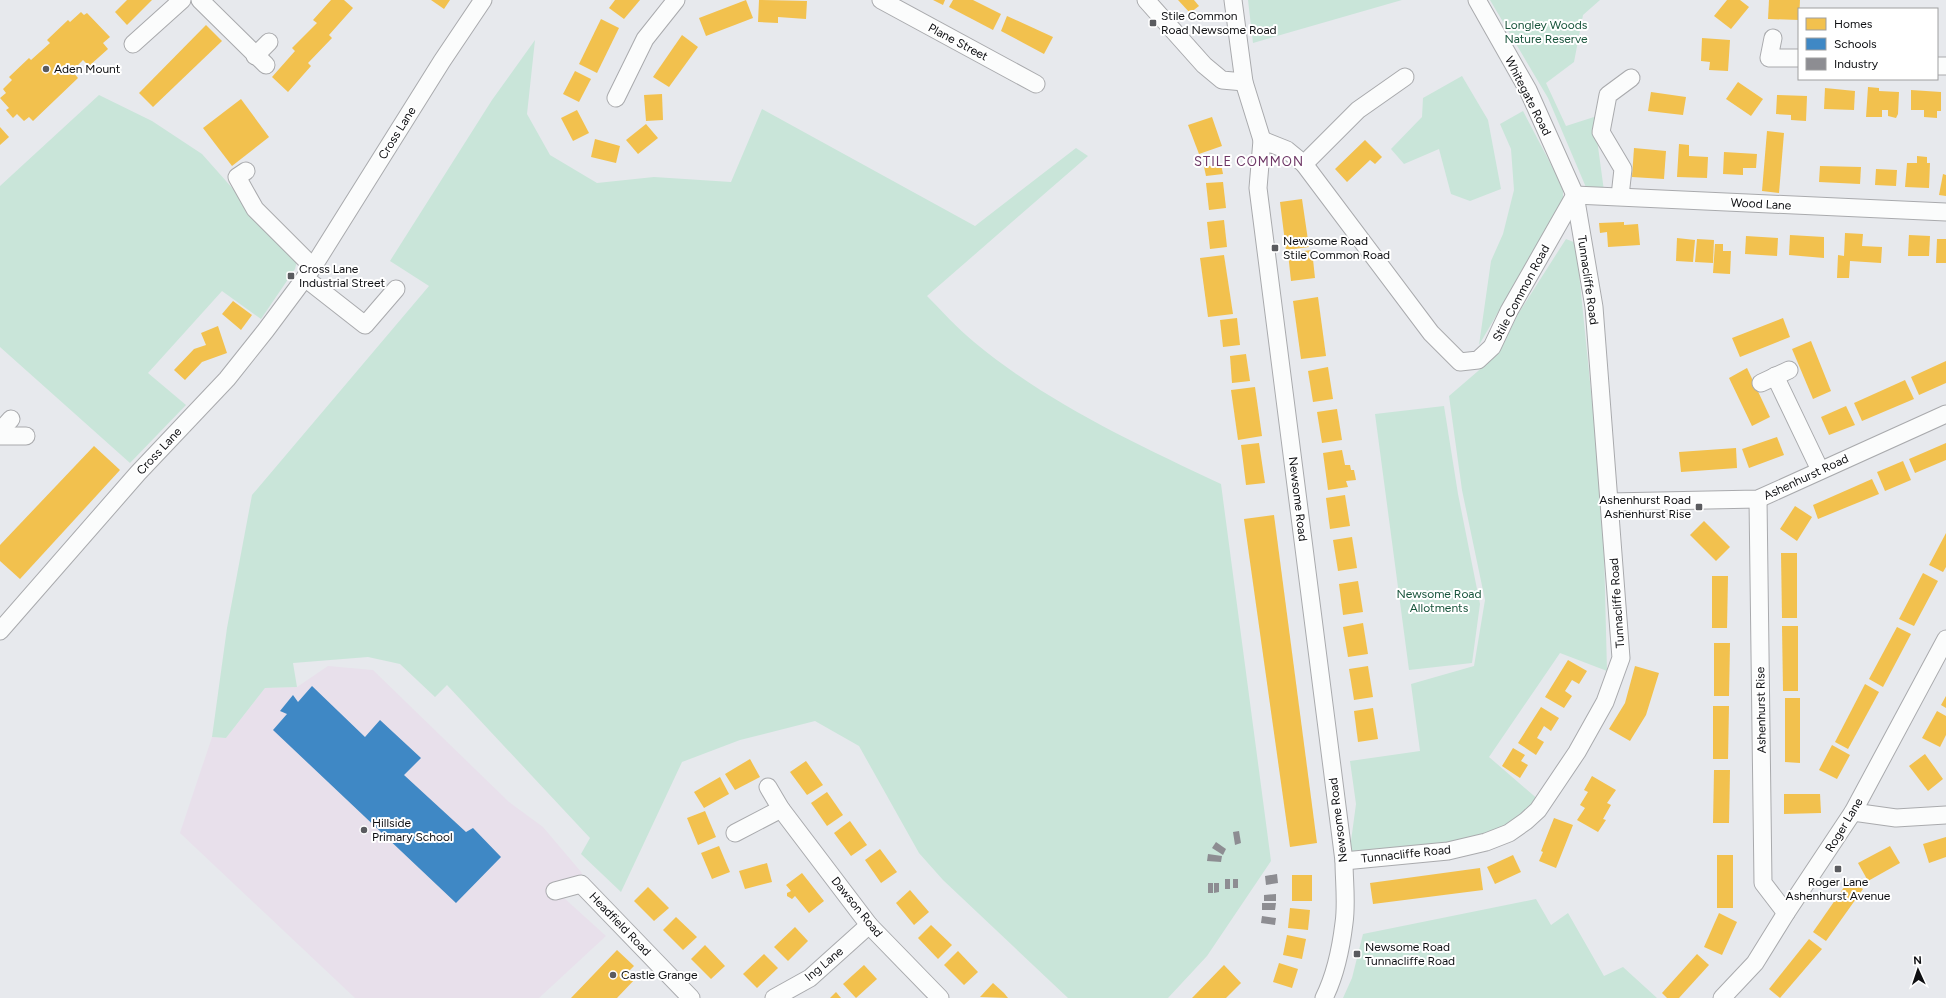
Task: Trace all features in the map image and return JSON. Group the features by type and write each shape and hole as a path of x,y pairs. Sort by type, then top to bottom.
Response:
{"street":[{"path":"133,44 182,0"},
{"path":"200,0 261,61 269,42"},
{"name":"Cross Lane","path":"0,631 138,473 227,379 309,273 442,61 483,0"},
{"path":"616,98 645,39 676,0"},
{"name":"Plane Street","path":"881,0 1036,84"},
{"path":"1146,0 1204,65 1222,80 1244,82"},
{"name":"Newsome Road","path":"1233,0 1244,82 1262,140 1258,188 1344,861 1344,922 1337,959 1329,988 1324,998"},
{"name":"Whitegate Road","path":"1477,0 1528,90 1575,195"},
{"path":"1773,38 1769,58 1798,58"},
{"path":"1304,164 1358,110 1405,76"},
{"path":"1620,196 1623,170 1601,132 1608,95 1631,78"},
{"name":"Stile Common Road","path":"1262,140 1286,150 1304,164 1431,333 1460,362 1478,360 1492,347 1509,311 1575,195"},
{"path":"246,172 237,178 255,209 309,273 365,325 396,289"},
{"name":"Wood Lane","path":"1575,195 1946,212"},
{"name":"Tunnacliffe Road","path":"1344,861 1448,851 1486,842 1509,833 1538,810 1577,752 1605,702 1621,658 1594,307 1575,195"},
{"path":"1775,376 1820,470"},
{"name":"Ashenhurst Road","path":"1609,502 1758,499 1946,414"},
{"path":"0,436 26,436"},
{"name":"Ashenhurst Rise","path":"1758,499 1763,883 1786,913"},
{"name":"Roger Lane","path":"1722,998 1755,963 1786,913 1853,812 1946,639"},
{"name":"Dawson Road","path":"768,787 781,809 869,925 940,998"},
{"path":"735,833 781,809"},
{"path":"1853,812 1896,818 1946,815"},
{"name":"Headfield Road","path":"555,891 581,884 692,998"},
{"name":"Ing Lane","path":"774,998 810,978 869,925"}],"shaded area":[{"name":"Hillside Primary School","path":"328,666 373,670 509,802 543,827 582,873 563,897 606,936 539,998 355,998 180,833 212,737 226,738 265,688 297,687"}],"green space":[{"path":"1248,0 1402,0 1253,43"},
{"name":"Longley Woods Nature Reserve","path":"1490,0 1600,0 1583,15 1574,62 1546,83 1566,126 1594,117 1604,191 1588,192 1548,98"},
{"path":"535,40 527,114 550,155 597,183 654,177 731,182 762,109 975,226 1076,148 1088,156 927,296 974,342 1032,385 1093,421 1221,484 1271,861 1207,956 1168,998 1068,998 943,880 919,853 859,746 815,721 740,740 682,762 621,892 581,854 590,838 447,685 435,697 400,664 368,657 293,663 297,687 265,688 226,738 212,737 227,628 252,495 429,286 390,261 492,100"},
{"path":"1462,76 1488,120 1501,189 1470,201 1451,194 1439,149 1404,164 1391,149 1422,117 1423,98"},
{"path":"99,95 152,121 202,154 297,261 295,269 261,319 222,291 148,373 186,405 130,463 0,347 0,186"},
{"path":"1523,111 1556,174 1563,191 1563,206 1524,268 1479,345 1491,261 1503,234 1514,190 1511,149 1500,124"},
{"path":"1566,239 1576,243 1603,511 1607,671 1560,653 1489,757 1540,801 1509,828 1445,846 1349,856 1356,804 1350,761 1420,751 1411,684 1474,666 1485,600 1462,490 1449,396 1499,353 1518,314"},
{"name":"Newsome Road Allotments","path":"1444,406 1458,494 1480,604 1472,663 1409,670 1375,414"},
{"path":"1536,899 1551,925 1568,913 1604,976 1623,967 1657,998 1343,998 1352,978 1363,934"}],"building: Homes":[{"path":"127,0 152,0 127,25 115,12"},
{"path":"331,0 344,0 353,8 329,35 332,38 308,63 311,66 288,92 272,77 295,51 292,48 317,23 313,20"},
{"path":"431,0 450,0 444,9"},
{"path":"615,0 640,0 624,19 609,8"},
{"path":"746,0 753,18 706,36 699,18"},
{"path":"759,0 807,1 806,19 778,17 778,23 758,22"},
{"path":"933,0 945,0 943,5"},
{"path":"953,0 973,0 1001,14 993,30 949,7"},
{"path":"1178,0 1194,0 1199,6 1190,13"},
{"path":"1727,0 1740,0 1749,7 1731,29 1714,16"},
{"path":"1769,0 1800,0 1798,20 1768,19"},
{"name":"Aden Mount","path":"81,12 84,15 87,13 110,37 103,43 108,49 89,66 83,60 72,71 78,78 33,121 29,117 24,121 17,114 13,118 6,110 9,108 0,98 6,93 3,89 12,80 9,77 29,58 31,60 50,43 47,40 68,20 70,22"},
{"path":"1007,16 1053,37 1044,54 1001,31"},
{"path":"601,19 619,28 597,73 579,64"},
{"path":"206,25 222,41 153,107 139,93"},
{"path":"682,35 698,47 669,87 653,77"},
{"path":"1702,38 1730,40 1728,71 1709,70 1710,62 1701,61"},
{"path":"575,71 591,79 579,102 563,94"},
{"path":"1738,82 1763,99 1751,116 1726,99"},
{"path":"1868,87 1879,88 1879,91 1899,92 1898,114 1896,118 1888,116 1888,110 1882,110 1882,117 1866,117"},
{"path":"1825,88 1855,91 1854,110 1824,109"},
{"path":"1911,90 1941,92 1941,111 1937,111 1937,118 1924,117 1924,110 1911,110"},
{"path":"1651,92 1686,97 1683,115 1648,111"},
{"path":"662,94 663,120 646,121 644,95"},
{"path":"1777,95 1807,96 1806,121 1791,120 1791,115 1776,114"},
{"path":"241,99 269,137 232,166 203,128"},
{"path":"577,110 589,133 573,141 561,118"},
{"path":"1212,117 1222,146 1199,154 1188,125"},
{"path":"646,124 658,138 638,154 626,140"},
{"path":"0,127 9,137 0,145"},
{"path":"1767,131 1784,133 1779,193 1762,191"},
{"path":"595,139 620,146 616,163 591,157"},
{"path":"1365,140 1382,157 1375,164 1370,160 1347,182 1335,169"},
{"path":"1679,144 1689,145 1689,156 1708,157 1707,178 1677,177"},
{"path":"1634,148 1666,151 1664,179 1632,177"},
{"path":"1724,152 1757,154 1756,168 1743,168 1743,175 1723,174"},
{"path":"1917,156 1927,157 1927,163 1930,163 1929,188 1905,187 1907,163 1917,163"},
{"path":"1221,164 1223,174 1206,176 1204,167"},
{"path":"1820,166 1861,167 1860,184 1819,182"},
{"path":"1876,169 1897,170 1896,186 1875,185"},
{"path":"1943,174 1946,175 1946,196 1939,195"},
{"path":"1223,182 1226,208 1209,210 1206,183"},
{"path":"1302,199 1309,247 1286,250 1280,202"},
{"path":"1224,220 1227,247 1210,249 1207,222"},
{"path":"1624,222 1624,225 1638,224 1640,245 1608,247 1607,232 1600,233 1599,223"},
{"path":"1845,233 1863,234 1862,246 1882,247 1881,263 1850,261 1849,278 1837,278 1838,255 1844,256"},
{"path":"1790,235 1824,237 1824,258 1789,255"},
{"path":"1909,235 1930,236 1929,256 1908,256"},
{"path":"1746,236 1778,238 1777,256 1745,254"},
{"path":"1677,238 1695,240 1693,262 1676,261"},
{"path":"1697,239 1714,240 1713,263 1695,262"},
{"path":"1937,239 1946,239 1946,263 1936,263"},
{"path":"1715,244 1723,244 1723,251 1731,251 1730,274 1713,273"},
{"path":"1312,250 1315,278 1291,281 1288,253"},
{"path":"1224,255 1233,314 1208,317 1200,258"},
{"path":"1318,297 1326,356 1301,359 1293,301"},
{"path":"233,301 252,315 241,330 222,314"},
{"path":"1237,318 1240,345 1223,347 1220,320"},
{"path":"1783,318 1790,337 1740,357 1732,338"},
{"path":"218,326 227,353 202,362 185,380 174,370 194,349 206,345 201,333"},
{"path":"1811,341 1831,391 1813,399 1792,349"},
{"path":"1246,354 1250,381 1232,383 1230,356"},
{"path":"1946,361 1946,383 1919,395 1911,377"},
{"path":"1328,367 1333,399 1313,402 1308,371"},
{"path":"1747,368 1770,417 1752,426 1729,378"},
{"path":"1905,380 1914,399 1862,421 1854,403"},
{"path":"1255,387 1262,436 1238,440 1231,390"},
{"path":"1846,406 1855,425 1829,435 1821,417"},
{"path":"1337,409 1342,440 1322,443 1317,412"},
{"path":"1777,437 1784,455 1749,468 1742,449"},
{"path":"1259,443 1265,483 1246,485 1241,445"},
{"path":"1946,443 1946,460 1915,473 1909,459"},
{"path":"94,446 120,470 20,579 0,561 0,545"},
{"path":"1736,448 1737,468 1681,472 1679,452"},
{"path":"1342,450 1345,465 1350,465 1351,470 1354,470 1356,480 1346,481 1348,487 1328,490 1323,453"},
{"path":"1903,461 1911,480 1885,491 1877,472"},
{"path":"1872,479 1879,494 1818,519 1813,505"},
{"path":"1345,495 1350,526 1330,529 1326,498"},
{"path":"1795,506 1812,517 1797,541 1780,529"},
{"path":"1274,515 1317,843 1290,847 1244,519"},
{"path":"1704,521 1730,547 1716,561 1690,535"},
{"path":"1946,533 1946,567 1943,572 1929,565"},
{"path":"1352,537 1357,568 1338,571 1333,540"},
{"path":"1781,553 1797,553 1797,618 1782,618"},
{"path":"1923,573 1938,581 1914,626 1899,619"},
{"path":"1712,576 1728,576 1727,628 1712,628"},
{"path":"1358,581 1363,612 1343,615 1339,584"},
{"path":"1363,623 1368,654 1348,657 1343,627"},
{"path":"1782,626 1798,626 1798,691 1783,691"},
{"path":"1897,627 1911,634 1883,687 1869,679"},
{"path":"1714,643 1730,643 1729,696 1714,696"},
{"path":"1568,660 1587,671 1579,684 1572,680 1565,691 1572,696 1564,708 1545,697"},
{"path":"1368,666 1373,697 1354,700 1349,669"},
{"path":"1635,666 1659,673 1646,715 1630,741 1609,729 1625,703"},
{"path":"1865,684 1879,692 1848,749 1835,742"},
{"path":"1946,696 1946,708 1941,705"},
{"path":"1785,698 1800,698 1800,763 1785,762"},
{"path":"1713,706 1729,706 1728,759 1713,759"},
{"path":"1541,707 1559,718 1551,731 1544,726 1537,738 1544,742 1536,755 1518,743"},
{"path":"1373,708 1378,739 1358,742 1354,711"},
{"path":"1937,711 1946,716 1946,735 1940,747 1922,738"},
{"path":"1832,745 1850,755 1837,779 1819,770"},
{"path":"1513,748 1525,755 1521,761 1528,765 1520,778 1502,766"},
{"path":"1925,754 1943,779 1928,791 1909,766"},
{"path":"750,759 760,777 735,790 725,774"},
{"path":"806,761 823,785 807,795 790,772"},
{"path":"1714,770 1730,770 1729,823 1713,823"},
{"path":"1592,776 1616,790 1607,803 1611,805 1603,819 1606,820 1598,832 1577,820 1585,808 1580,805 1588,792 1584,790"},
{"path":"720,777 729,794 704,808 694,792"},
{"path":"827,792 843,815 827,826 811,803"},
{"path":"1784,794 1820,794 1821,813 1784,814"},
{"path":"705,811 716,837 698,845 687,818"},
{"path":"1554,818 1573,825 1556,868 1539,861 1543,852 1541,851"},
{"path":"850,821 867,845 851,856 834,833"},
{"path":"1946,837 1946,857 1929,863 1923,844"},
{"path":"719,846 730,872 712,879 701,853"},
{"path":"1890,846 1900,863 1868,881 1858,863"},
{"path":"880,849 897,872 881,883 865,860"},
{"path":"1513,855 1521,872 1495,884 1487,867"},
{"path":"1717,855 1733,855 1733,908 1717,908"},
{"path":"767,863 772,882 745,889 739,871"},
{"path":"1480,868 1483,890 1373,904 1370,883"},
{"path":"802,873 824,901 809,913 795,896 792,899 787,896 787,893 791,891 786,885"},
{"path":"1292,875 1312,875 1312,901 1292,901"},
{"path":"1849,880 1863,889 1826,941 1813,932"},
{"path":"648,887 669,908 654,921 634,901"},
{"path":"910,890 929,912 914,925 896,903"},
{"path":"1290,908 1310,910 1308,930 1288,928"},
{"path":"1719,913 1737,922 1722,955 1704,947"},
{"path":"676,917 697,937 683,950 663,930"},
{"path":"931,925 952,945 938,959 918,938"},
{"path":"795,927 808,941 788,961 774,947"},
{"path":"1287,935 1306,939 1302,959 1283,955"},
{"path":"1809,939 1822,949 1780,998 1769,989"},
{"path":"705,945 725,966 711,979 691,959"},
{"name":"Castle Grange","path":"617,950 634,966 629,971 636,978 617,998 571,998"},
{"path":"958,951 978,972 964,985 944,965"},
{"path":"764,954 778,968 757,988 743,974"},
{"path":"1697,954 1709,965 1679,998 1667,998 1662,993"},
{"path":"1279,963 1298,969 1292,988 1273,982"},
{"path":"864,965 877,979 856,998 843,984"},
{"path":"1224,965 1241,983 1226,998 1192,998"},
{"path":"993,983 1004,993 1008,998 980,997"},
{"path":"836,992 841,998 830,998"}],"building: Schools":[{"path":"312,686 365,737 380,720 421,758 404,775 466,832 473,828 501,857 456,903 273,730 287,714 280,711 293,695 298,702"}],"building: Industry":[{"path":"1239,831 1241,843 1235,845 1233,832"},
{"path":"1216,842 1226,849 1223,855 1212,848"},
{"path":"1208,854 1222,856 1221,862 1207,861"},
{"path":"1277,874 1278,883 1266,885 1265,876"},
{"path":"1225,879 1230,879 1230,889 1225,889"},
{"path":"1233,879 1238,879 1238,888 1233,888"},
{"path":"1208,883 1213,883 1213,893 1208,893"},
{"path":"1214,883 1219,883 1219,892 1214,893"},
{"path":"1276,894 1276,901 1264,901 1264,895"},
{"path":"1262,903 1276,903 1275,910 1262,910"},
{"path":"1262,916 1276,918 1275,925 1261,923"}],"place":[{"name":"Stile Common Road Newsome Road","path":"1153,23"},
{"name":"Aden Mount","path":"46,69"},
{"name":"Newsome Road Stile Common Road","path":"1275,248"},
{"name":"Cross Lane Industrial Street","path":"291,276"},
{"name":"Ashenhurst Road Ashenhurst Rise","path":"1699,507"},
{"name":"Hillside Primary School","path":"364,830"},
{"name":"Roger Lane Ashenhurst Avenue","path":"1838,869"},
{"name":"Newsome Road Tunnacliffe Road","path":"1357,954"},
{"name":"Castle Grange","path":"613,975"}],"district":[{"name":"STILE COMMON","path":"1249,161"}]}
